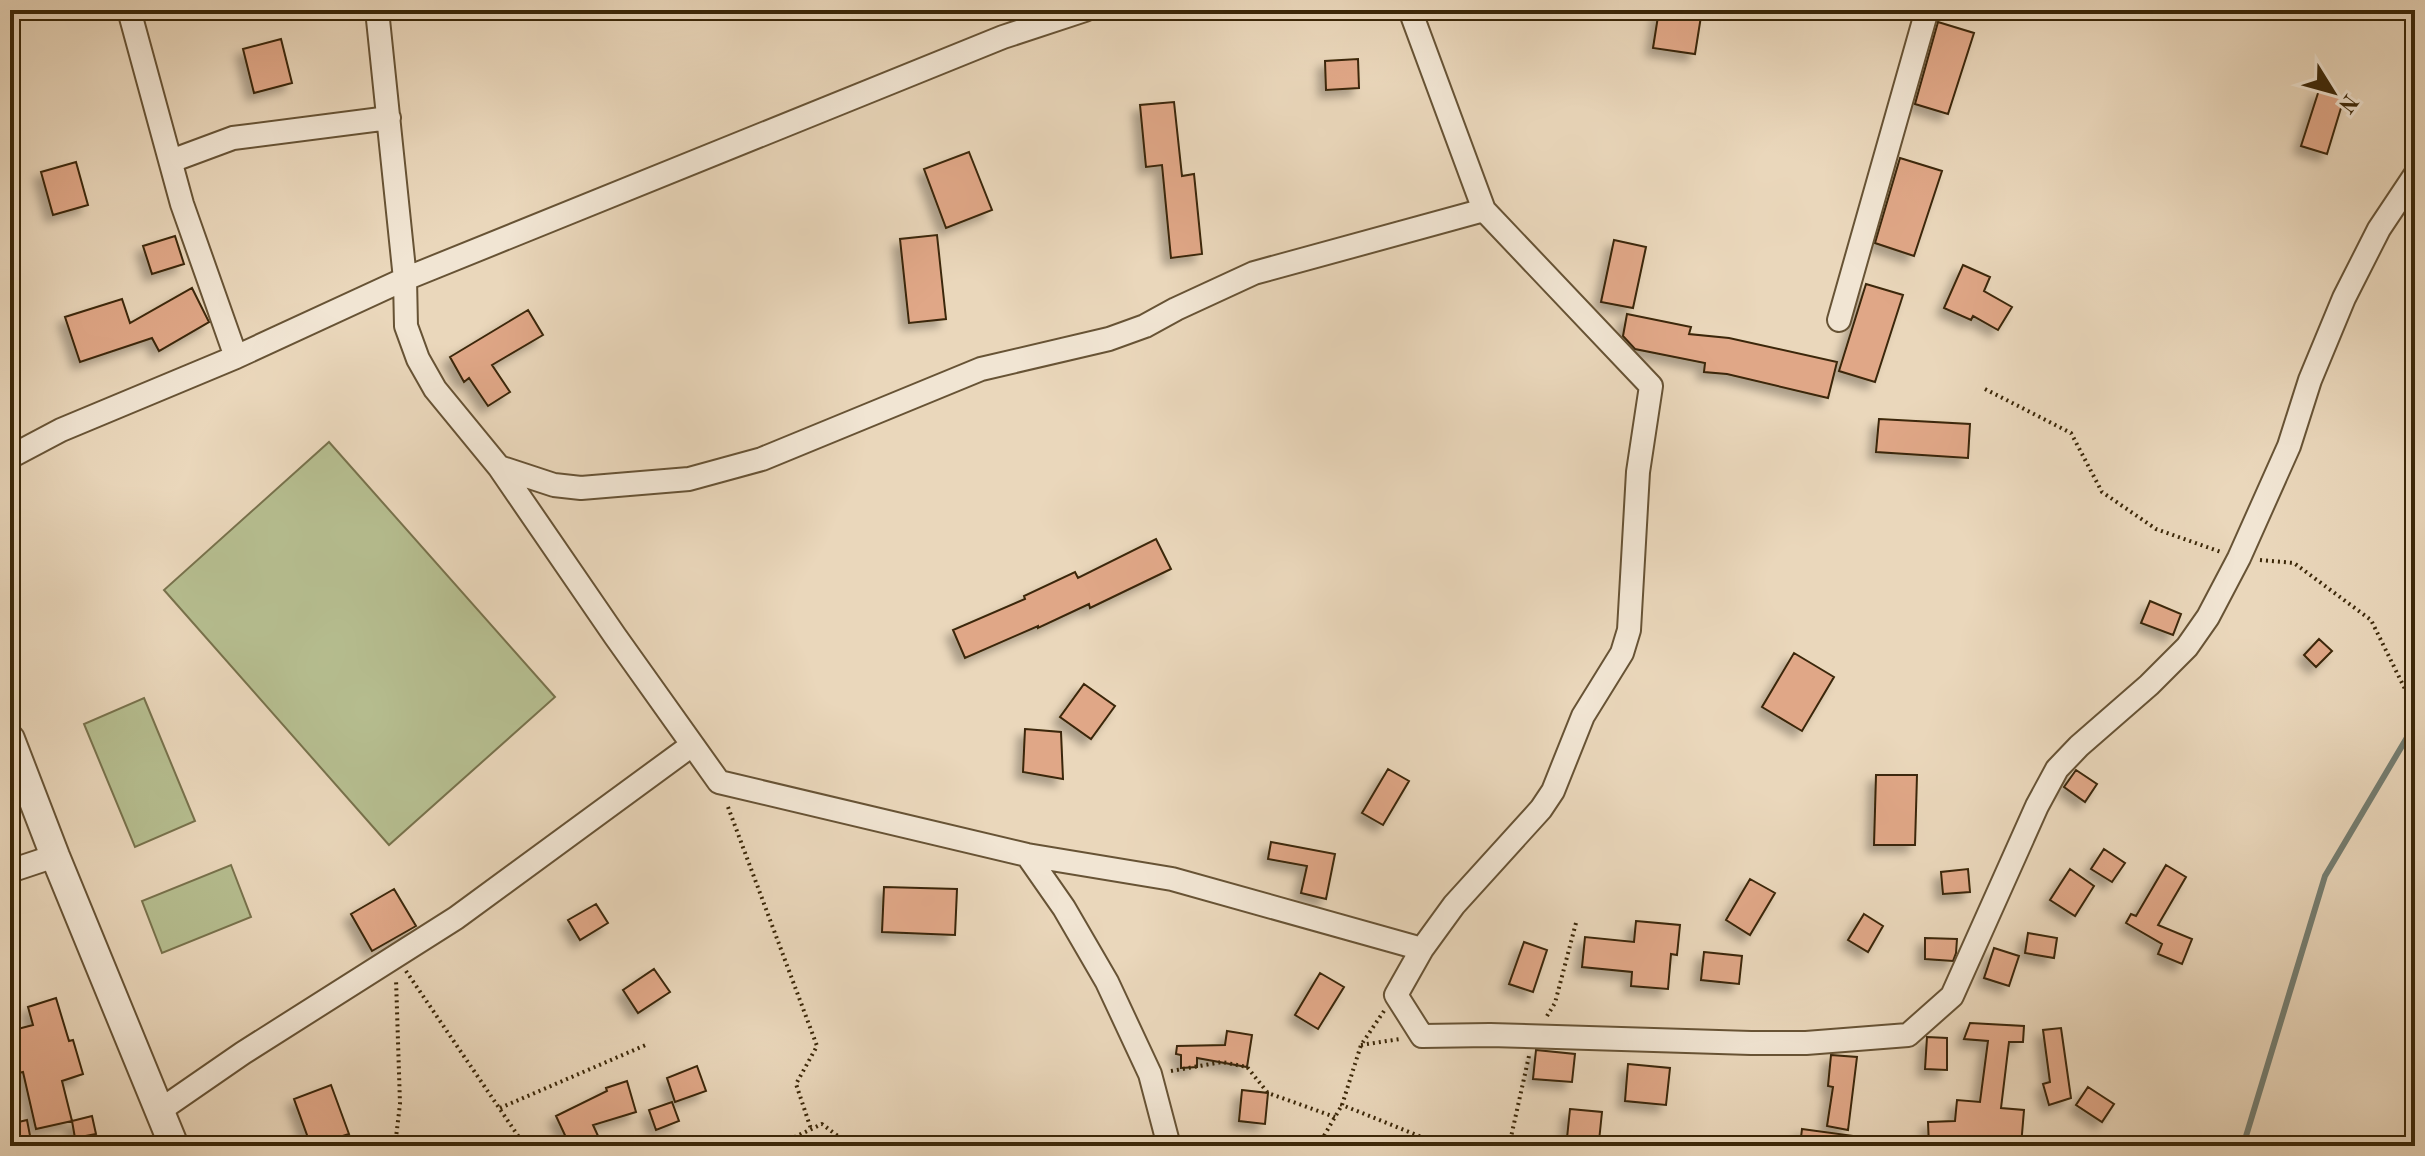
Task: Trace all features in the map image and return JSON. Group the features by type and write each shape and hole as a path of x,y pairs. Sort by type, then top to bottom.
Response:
{"street":[{"path":"129,10 182,204 236,357"},
{"path":"377,10 405,279 406,326 418,359 435,389 499,467 719,782 1027,855 1172,879 1422,949"},
{"path":"10,457 61,430 236,357 405,279 1003,37 1085,10"},
{"path":"1410,10 1484,210 1651,386 1638,472 1633,597 1629,630 1622,653 1583,716 1553,791 1541,809 1454,905 1422,949 1396,995 1422,1036 1806,1043 1908,1035 1952,996 2037,806 2057,769 2187,647 2208,617 2239,558 2289,446 2310,380 2344,298 2379,229 2415,175"},
{"path":"1839,320 1927,10"},
{"path":"171,161 233,138 389,118"},
{"path":"499,467 554,485 581,488 689,479 762,459 981,369 1109,339 1145,326 1254,273 1484,210"},
{"path":"10,739 174,1146"},
{"path":"159,1111 243,1053 456,918 692,745"},
{"path":"1027,855 1064,908 1107,982 1150,1074 1169,1146"},
{"path":"10,871 55,856"}],"path":[{"path":"1985,389 2071,433 2102,492 2156,529 2239,558 2294,563 2371,620 2405,689 2415,701"},
{"path":"719,782 817,1046 796,1084 811,1129"},
{"path":"395,956 525,1146"},
{"path":"395,956 400,1104 395,1146"},
{"path":"1318,1146 1342,1105 1361,1045 1396,995"},
{"path":"1361,1045 1422,1036"},
{"path":"500,1108 648,1044"},
{"path":"1150,1074 1222,1062 1247,1067 1268,1093 1335,1117"},
{"path":"1342,1105 1444,1146"},
{"path":"776,1146 822,1124 851,1146"},
{"path":"776,1146 815,1145"}],"green space":[{"path":"329,442 555,697 389,845 164,590"},
{"path":"144,698 195,821 135,847 84,724"},
{"path":"231,865 251,917 162,953 142,901"}],"building":[{"path":"1659,10 1702,10 1695,54 1653,48"},
{"path":"1938,22 1974,33 1948,114 1915,104"},
{"path":"281,39 292,83 254,93 243,49"},
{"path":"1358,59 1359,88 1326,90 1325,61"},
{"path":"2319,90 2344,98 2327,154 2301,146"},
{"path":"1174,102 1182,176 1194,174 1202,254 1171,258 1162,165 1146,167 1140,105"},
{"path":"969,152 992,210 946,228 924,169"},
{"path":"1900,158 1942,171 1914,256 1875,243"},
{"path":"76,162 88,205 53,215 41,172"},
{"path":"937,235 946,319 909,323 900,239"},
{"path":"175,236 184,264 152,274 143,246"},
{"path":"1614,240 1646,247 1633,308 1601,302"},
{"path":"1963,265 1990,277 1984,291 2012,307 1998,330 1973,316 1971,320 1944,308"},
{"path":"1866,284 1903,295 1875,382 1839,371"},
{"path":"192,288 209,322 159,351 152,338 80,362 65,317 122,299 130,323"},
{"path":"528,310 543,335 492,365 510,392 488,406 469,378 464,382 450,357"},
{"path":"1627,314 1691,327 1689,334 1729,338 1837,362 1828,398 1727,374 1704,372 1705,363 1635,349 1623,336"},
{"path":"1879,419 1970,424 1968,458 1876,452"},
{"path":"1156,539 1171,569 1090,608 1089,604 965,658 953,630 1025,599 1024,596 1075,572 1078,578"},
{"path":"2150,601 2181,614 2173,635 2141,623"},
{"path":"2319,639 2332,651 2316,667 2304,655"},
{"path":"1794,653 1834,677 1802,731 1762,707"},
{"path":"1084,684 1115,706 1091,739 1060,717"},
{"path":"1025,729 1061,732 1063,779 1023,772"},
{"path":"1388,769 1409,781 1383,825 1362,813"},
{"path":"2076,770 2097,784 2085,802 2064,787"},
{"path":"1876,775 1917,775 1915,845 1874,845"},
{"path":"1271,842 1335,854 1326,899 1301,893 1307,866 1268,859"},
{"path":"2104,849 2125,863 2112,882 2091,869"},
{"path":"2166,865 2186,877 2158,925 2192,939 2182,964 2158,954 2162,944 2126,923 2131,914 2136,916"},
{"path":"1968,869 1970,892 1943,894 1941,872"},
{"path":"2070,869 2094,886 2075,916 2050,900"},
{"path":"1750,879 1775,893 1750,935 1726,920"},
{"path":"884,887 957,889 955,935 882,932"},
{"path":"394,889 416,926 372,951 351,914"},
{"path":"596,904 608,923 580,940 568,920"},
{"path":"1864,914 1883,926 1868,952 1848,940"},
{"path":"1636,921 1680,925 1677,955 1671,954 1668,989 1631,986 1632,972 1582,967 1585,937 1634,942"},
{"path":"2028,933 2057,938 2054,958 2025,953"},
{"path":"1925,938 1957,939 1953,961 1925,959"},
{"path":"1524,942 1547,950 1533,992 1509,984"},
{"path":"1994,948 2019,956 2009,986 1984,978"},
{"path":"1704,952 1742,956 1739,984 1701,980"},
{"path":"654,969 670,992 638,1013 623,990"},
{"path":"1320,973 1344,987 1318,1029 1295,1015"},
{"path":"56,998 83,1074 62,1081 72,1121 36,1129 23,1072 10,1075 10,1031 33,1025 28,1007"},
{"path":"1970,1023 2024,1026 2023,1042 2009,1042 2001,1108 2024,1110 2021,1146 1929,1146 1928,1122 1955,1121 1957,1100 1980,1102 1988,1041 1964,1039"},
{"path":"2061,1028 2071,1098 2049,1105 2043,1084 2050,1082 2043,1030"},
{"path":"1227,1031 1252,1035 1247,1067 1197,1058 1197,1067 1181,1068 1181,1055 1176,1054 1177,1046 1225,1045"},
{"path":"1927,1037 1947,1038 1947,1070 1925,1069"},
{"path":"1536,1050 1575,1054 1572,1082 1533,1079"},
{"path":"1831,1055 1857,1057 1848,1130 1827,1126 1833,1087 1828,1086"},
{"path":"1628,1064 1670,1068 1666,1105 1625,1101"},
{"path":"697,1066 706,1091 675,1102 667,1078"},
{"path":"627,1081 636,1112 593,1125 599,1138 583,1146 570,1146 556,1116 607,1091 606,1088"},
{"path":"331,1085 349,1134 311,1146 294,1099"},
{"path":"2088,1087 2114,1104 2102,1122 2076,1105"},
{"path":"1242,1090 1268,1093 1265,1124 1239,1121"},
{"path":"672,1102 679,1121 656,1130 649,1110"},
{"path":"1570,1109 1602,1112 1599,1141 1567,1138"},
{"path":"92,1116 96,1134 75,1138 72,1121"},
{"path":"27,1120 32,1146 10,1146 10,1124"},
{"path":"1802,1129 1854,1136 1853,1146 1800,1146"}],"waterway":[{"path":"2243,1146 2325,876 2415,724"}]}
